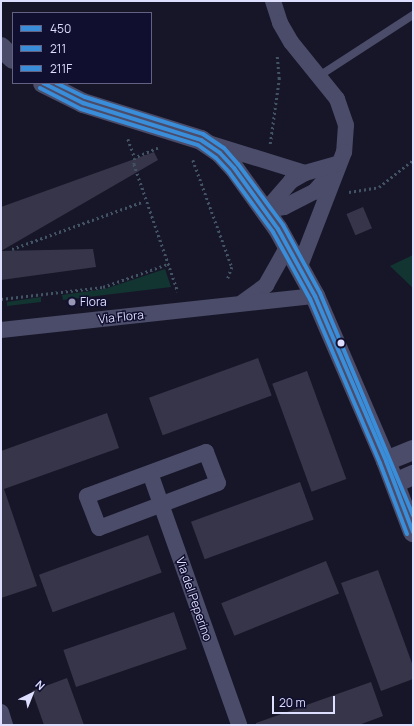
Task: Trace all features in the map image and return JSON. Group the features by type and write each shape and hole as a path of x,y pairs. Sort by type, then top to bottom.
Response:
{"street":[{"path":"273,1 286,33 337,99 344,114 345,147 300,266"},
{"path":"1,47 12,58"},
{"path":"45,84 83,103 175,130 207,143 305,173"},
{"path":"207,143 234,168 266,210 300,266 315,296 395,482 413,532"},
{"path":"266,210 284,187 305,173 339,163"},
{"path":"266,210 284,207 314,192 339,163"},
{"name":"Via Flora","path":"240,304 266,285 288,246"},
{"name":"Via Flora","path":"1,330 315,296"},
{"path":"386,461 413,450"},
{"path":"206,452 218,483 161,504 98,528 87,496 206,452"},
{"name":"Via del Peperino","path":"150,472 239,725"},
{"path":"395,482 413,475"},
{"path":"1,712 5,725"}],"lane":[{"path":"320,76 413,15"}],"path":[{"path":"268,150 279,79 276,51"},
{"path":"126,133 135,158 134,164 178,293"},
{"path":"135,158 160,146"},
{"path":"192,155 232,267 228,278"},
{"path":"340,194 379,187 413,160"},
{"path":"12,249 142,202"},
{"path":"1,299 103,287 168,264"}],"green space":[{"path":"413,255 413,288 390,266"},
{"path":"165,269 171,287 63,300 62,295 105,289"},
{"path":"41,297 41,302 7,306 7,302"}],"building":[{"path":"154,152 158,160 1,251 1,207"},
{"path":"363,207 372,228 355,235 346,214"},
{"path":"93,249 96,267 1,280 1,251"},
{"path":"258,358 272,396 163,435 149,398"},
{"path":"307,371 346,479 312,492 272,384"},
{"path":"107,413 119,448 4,489 37,586 1,598 1,451"},
{"path":"300,482 314,520 205,559 191,522"},
{"path":"148,535 162,573 53,612 39,575"},
{"path":"326,561 339,593 234,636 221,603"},
{"path":"378,570 413,666 413,679 381,691 341,583"},
{"path":"174,612 187,649 76,687 63,650"},
{"path":"67,678 84,725 44,725 32,691"},
{"path":"371,682 383,716 359,725 256,725 256,723"}],"transit line":[{"name":"450","path":"45,84 83,103 201,140 220,153 234,168 278,229 315,296 386,461 413,532"},
{"name":"211F","path":"58,84 85,97 203,134 224,148 238,164 283,225 320,293 413,515"},
{"name":"211","path":"40,88 81,109 198,145 216,158 229,172 273,232 310,299 380,463 407,534"}],"place":[{"name":"Flora","path":"72,302"}]}
